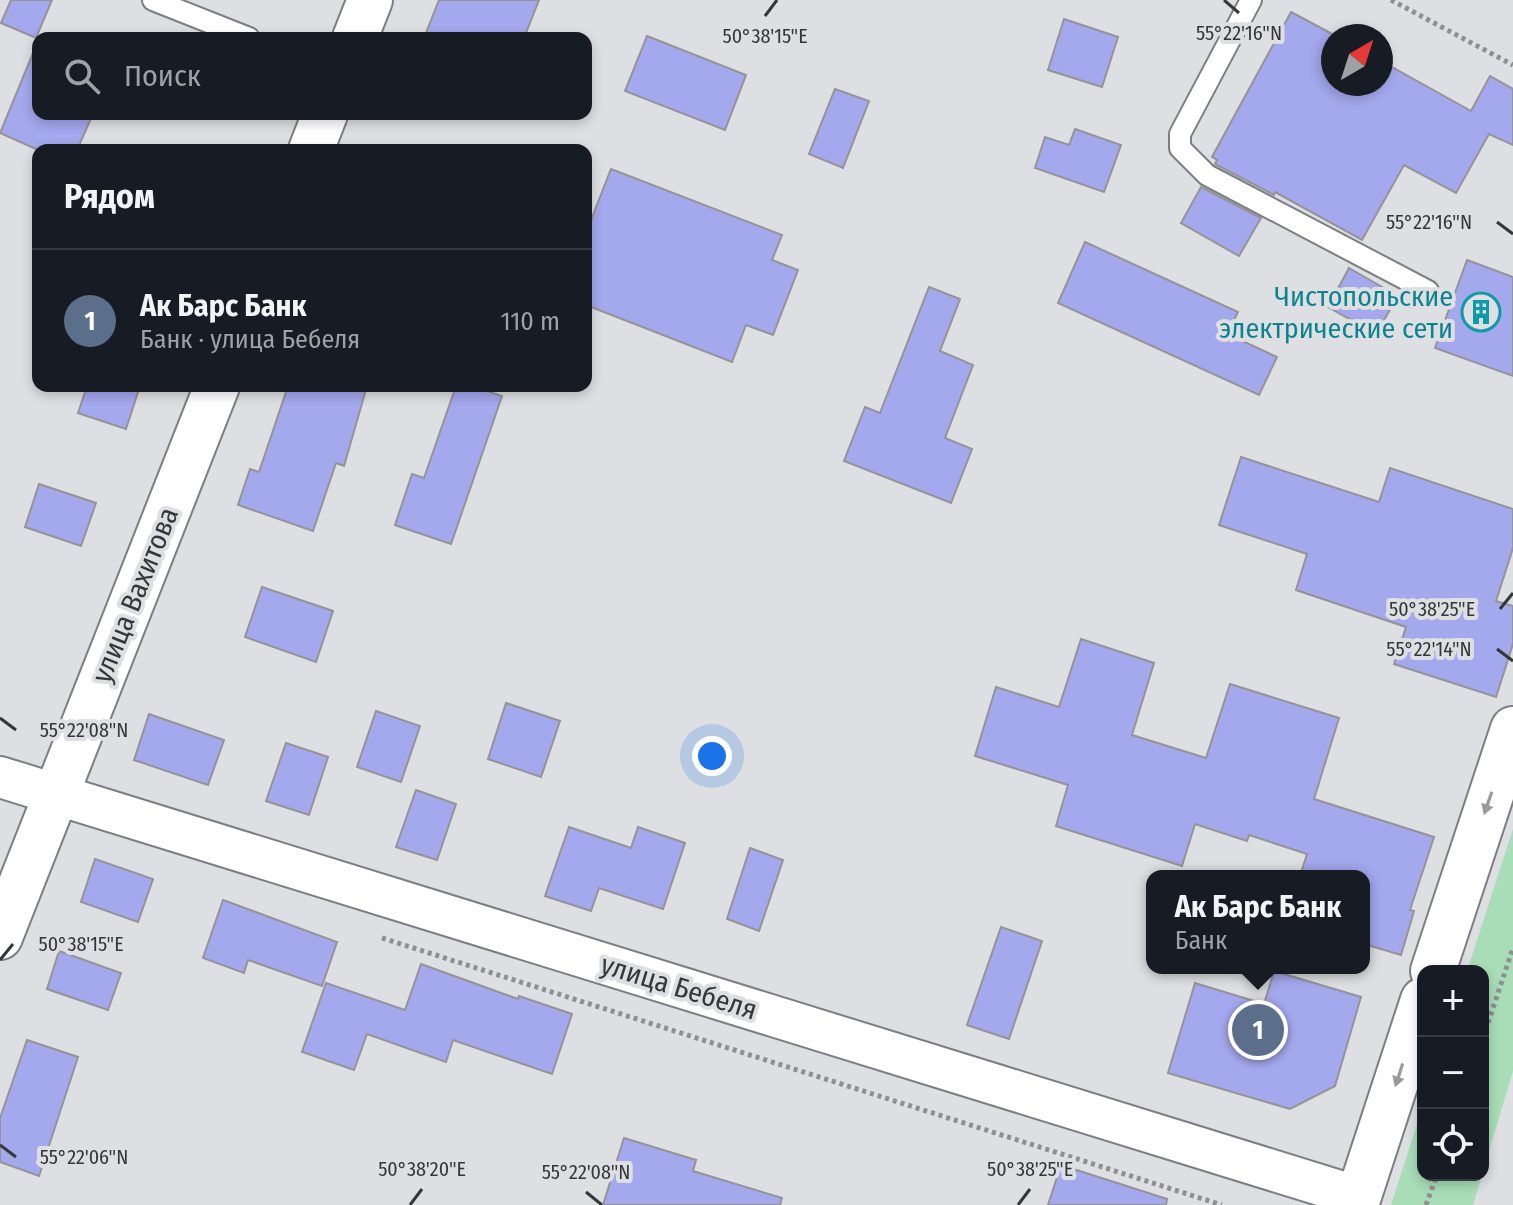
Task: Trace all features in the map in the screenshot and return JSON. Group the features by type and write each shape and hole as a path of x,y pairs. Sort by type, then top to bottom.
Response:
{"street":[{"path":"357,32 370,0"},
{"path":"313,144 323,120"},
{"name":"улица Вахитова","path":"0,937 215,392"},
{"path":"1435,965 1513,729"},
{"name":"улица Бебеля","path":"0,777 1357,1201"},
{"path":"1357,1201 1417,1018"}],"lane":[{"path":"153,0 234,32"},
{"path":"1251,0 1180,134 1180,148 1207,175 1428,291"}],"path":[{"path":"1391,0 1513,65"},
{"path":"375,936 1222,1205"},
{"path":"1483,1037 1513,948"},
{"path":"1426,1205 1435,1181"}],"green space":[{"path":"1513,829 1513,1071 1489,1151 1489,965 1469,965"},
{"path":"1417,1125 1417,1181 1480,1181 1473,1205 1391,1205"}],"building":[{"path":"11,0 52,0 39,32 32,32 32,36 1,23"},
{"path":"439,0 539,0 526,32 426,32"},
{"path":"1291,12 1321,28 1321,96 1393,96 1393,68 1471,111 1490,76 1513,89 1513,145 1489,134 1456,193 1404,165 1362,240 1275,192 1274,195 1215,164 1217,160 1212,157"},
{"path":"1064,19 1118,37 1102,87 1048,70"},
{"path":"647,36 746,75 725,130 625,91"},
{"path":"32,56 32,120 90,120 80,144 32,144 32,147 0,133"},
{"path":"835,89 869,101 843,168 809,154"},
{"path":"1075,129 1121,145 1104,192 1035,168 1045,137 1069,145"},
{"path":"611,169 782,235 772,260 798,270 773,335 746,325 732,362 592,307 592,218"},
{"path":"1201,187 1261,218 1239,256 1181,223"},
{"path":"1085,242 1238,312 1227,334 1277,357 1259,395 1058,303"},
{"name":"Чистопольские электрические сети","path":"1467,260 1513,277 1513,376 1435,348"},
{"path":"1349,268 1398,296 1376,334 1328,307"},
{"path":"929,287 960,299 940,351 973,365 945,438 972,449 951,503 844,461 865,407 880,413"},
{"path":"85,392 138,392 126,429 78,413"},
{"path":"286,392 365,392 344,466 336,463 313,531 238,505 250,469 259,472"},
{"path":"454,392 490,392 502,396 451,544 395,525 412,474 424,478"},
{"path":"1241,457 1379,502 1390,468 1513,509 1513,548 1496,601 1513,606 1513,644 1496,697 1394,664 1406,627 1296,590 1307,554 1219,525"},
{"path":"39,484 96,503 81,546 25,527"},
{"path":"262,587 333,611 316,662 245,637"},
{"path":"1081,639 1154,663 1132,735 1206,758 1230,684 1339,718 1314,799 1434,837 1410,910 1414,911 1401,955 1370,946 1370,870 1302,870 1307,854 1249,835 1247,841 1195,824 1182,866 1056,826 1068,785 975,756 996,687 1059,707"},
{"path":"506,703 560,721 541,777 488,759"},
{"path":"376,711 420,726 401,782 357,767"},
{"path":"149,714 224,740 208,785 134,760"},
{"path":"286,743 328,757 309,815 266,801"},
{"path":"416,790 456,804 437,860 396,847"},
{"path":"569,827 631,848 638,827 685,843 663,909 599,888 591,911 545,896"},
{"path":"750,848 783,860 759,931 727,919"},
{"path":"95,859 153,879 138,922 81,902"},
{"path":"223,900 337,942 322,986 248,960 244,973 203,958"},
{"path":"1001,927 1042,941 1009,1039 967,1025"},
{"path":"59,951 121,973 108,1010 47,989"},
{"path":"421,964 518,999 519,996 572,1014 552,1074 453,1040 446,1062 367,1034 354,1070 302,1052 326,983 405,1010"},
{"path":"1273,974 1284,974 1361,997 1335,1086 1290,1109 1168,1073 1195,983 1264,1004"},
{"path":"27,1040 78,1057 39,1176 0,1162 0,1118"},
{"path":"624,1138 696,1160 693,1171 782,1198 780,1205 603,1205"},
{"path":"1061,1165 1167,1199 1166,1205 1048,1205"}],"place":[{"name":"Чистопольские электрические сети","path":"1481,312"},
{"name":"Ак Барс Банк","path":"1258,1030"}]}
